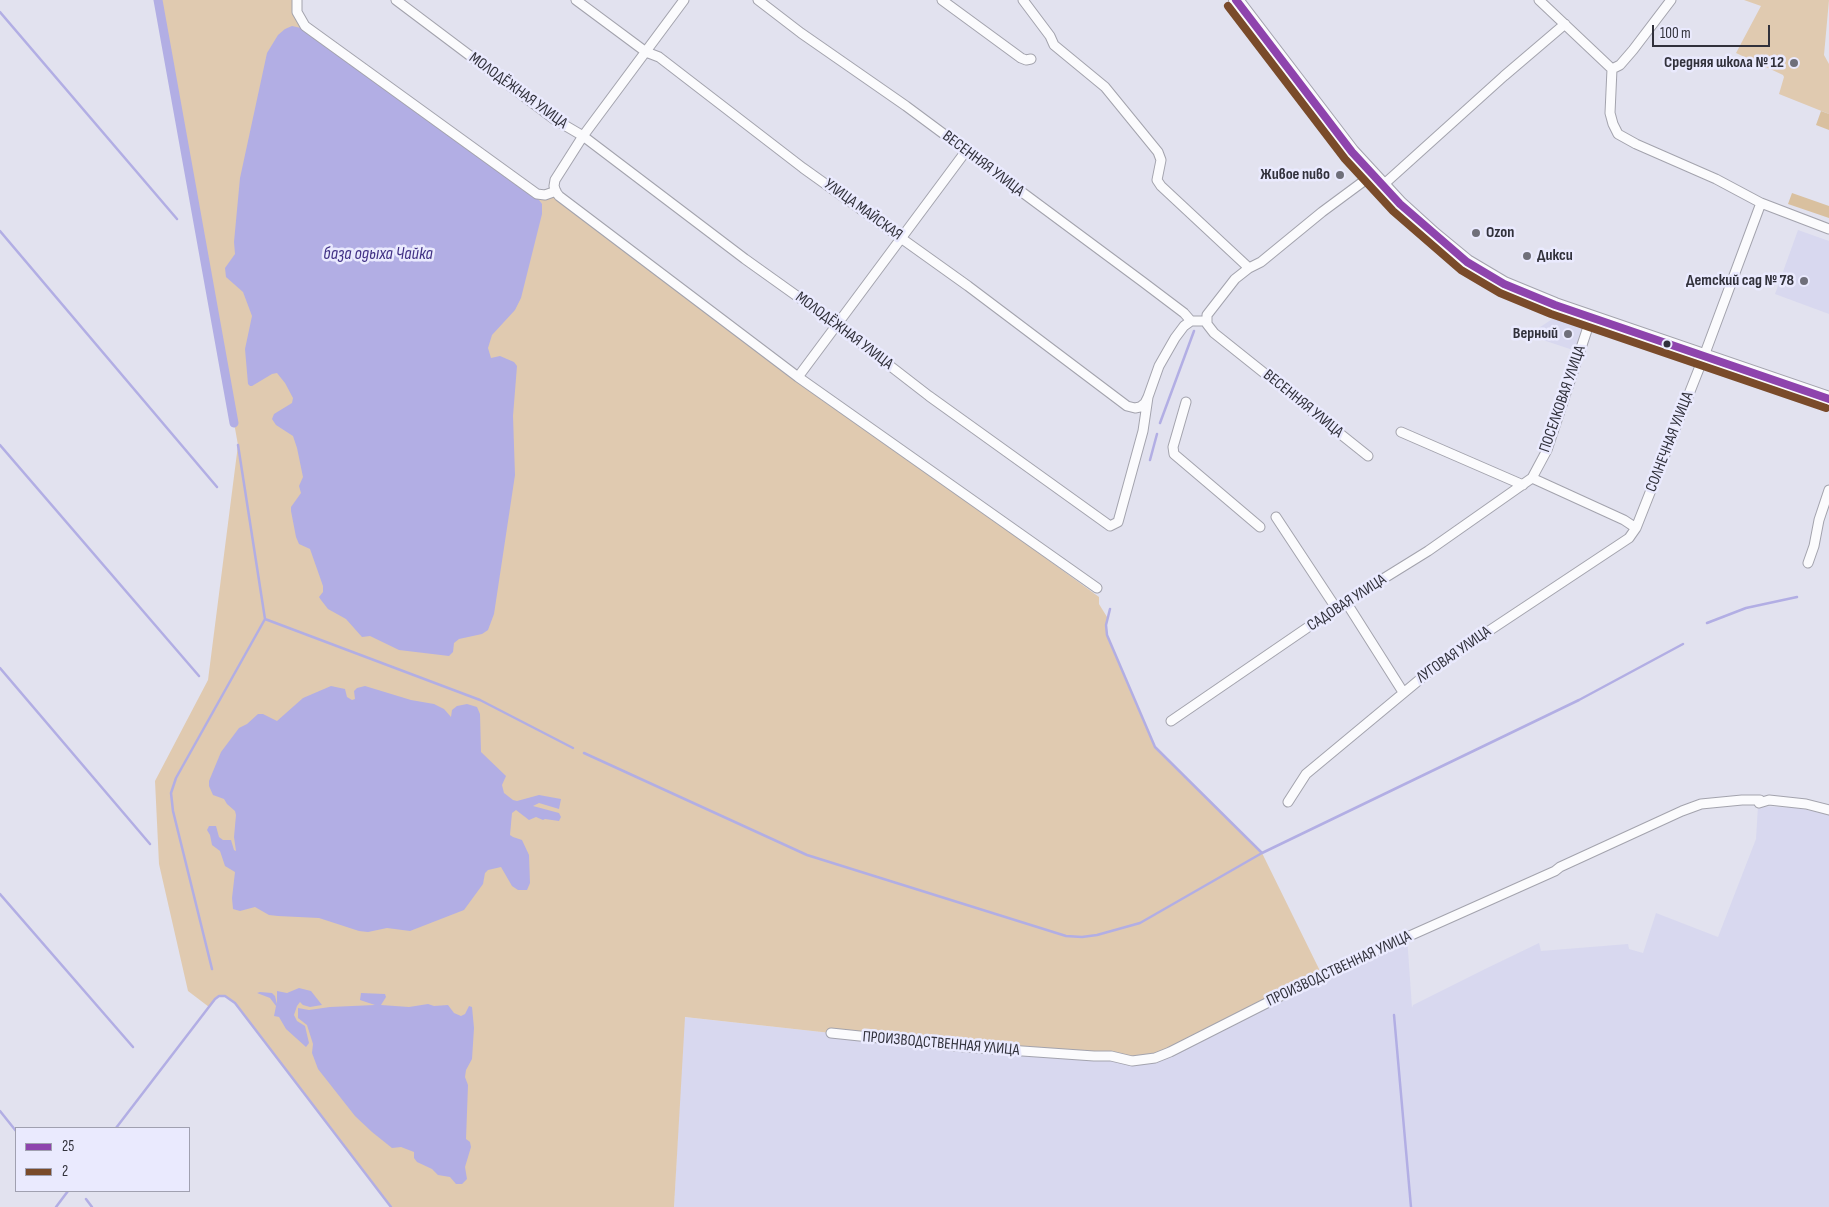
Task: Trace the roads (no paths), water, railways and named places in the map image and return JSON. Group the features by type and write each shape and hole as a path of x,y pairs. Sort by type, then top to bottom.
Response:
{"main road":[{"path":"1236,0 1352,152 1372,175 1433,234 1467,262 1504,284 1591,318 1829,399"}],"street":[{"path":"297,0 297,12 305,26 537,194 545,195 556,191"},
{"name":"МОЛОДЁЖНАЯ УЛИЦА","path":"396,0 554,119 583,136 836,324 929,396 1110,526 1118,522 1143,431 1148,397 1165,353 1184,326 1191,321"},
{"name":"УЛИЦА МАЙСКАЯ","path":"576,0 646,52 659,57 803,168 901,238 1127,406 1140,407 1146,403 1148,397"},
{"path":"684,0 583,136 555,180 556,191 559,196 798,377 1097,588"},
{"name":"ВЕСЕННЯЯ УЛИЦА","path":"758,0 966,151 1177,308 1191,321"},
{"path":"942,0 1021,58 1031,59"},
{"path":"1023,0 1050,36 1054,45 1075,60 1105,88 1158,152 1161,160 1157,180 1161,186 1249,268"},
{"path":"1539,0 1612,69 1610,113 1618,134 1761,202 1829,228"},
{"path":"1612,69 1622,63 1671,0"},
{"path":"1382,186 1504,76 1566,24"},
{"path":"798,377 966,151"},
{"path":"1191,321 1207,320 1208,313 1235,279 1249,268 1261,262 1322,212 1372,175"},
{"name":"СОЛНЕЧНАЯ УЛИЦА","path":"1636,528 1704,356 1761,202"},
{"name":"ПОСЕЛКОВАЯ УЛИЦА","path":"1523,485 1532,478 1547,450 1591,318"},
{"name":"ВЕСЕННЯЯ УЛИЦА","path":"1207,320 1209,327 1214,333 1368,456"},
{"path":"1186,402 1173,447 1174,454 1260,527"},
{"path":"1401,432 1523,485"},
{"path":"1532,478 1624,520 1636,528"},
{"name":"САДОВАЯ УЛИЦА","path":"1171,721 1336,608 1428,551 1523,485"},
{"path":"1808,564 1829,490"},
{"path":"1276,517 1336,608"},
{"name":"ЛУГОВАЯ УЛИЦА","path":"1288,802 1306,774 1436,666 1629,538 1636,528"},
{"path":"1346,602 1403,692"},
{"name":"ПРОИЗВОДСТВЕННАЯ УЛИЦА","path":"831,1033 965,1048 1110,1056 1132,1061 1155,1058 1322,975 1701,804 1742,800 1760,800 1760,803 1769,800 1806,804 1829,810"}],"water":[{"name":"база одыха Чайка","path":"292,26 301,28 542,204 542,214 521,298 515,310 492,335 488,348 491,358 500,356 514,362 517,366 513,416 515,475 494,614 488,630 482,634 459,639 454,643 453,652 449,656 399,650 370,636 362,637 346,619 328,609 321,600 319,597 323,592 323,586 310,549 299,544 296,537 291,511 291,507 301,493 299,486 303,477 297,448 293,436 276,425 272,419 274,414 292,403 293,398 277,373 252,386 248,384 245,349 252,316 243,292 226,277 225,268 235,254 234,242 240,178 267,53 278,35"},
{"path":"331,686 345,689 347,697 352,700 355,699 354,691 365,686 411,700 434,704 444,709 451,717 452,710 457,706 467,704 477,707 480,714 481,752 506,776 502,785 504,793 517,801 539,795 561,799 559,809 539,803 533,806 559,813 561,817 559,821 543,820 536,817 529,820 516,810 512,813 510,835 522,840 529,855 530,883 527,890 518,890 512,886 501,867 488,870 485,873 483,884 464,910 410,931 387,928 368,932 359,931 319,918 269,915 255,907 240,911 233,909 232,898 235,872 225,866 220,851 212,845 207,830 209,826 216,826 219,837 223,840 231,840 236,851 234,837 235,811 224,799 213,795 209,786 209,781 221,752 239,728 247,724 258,714 263,714 277,721 303,698"},
{"path":"299,988 311,991 322,1005 310,1007 300,1002 297,1006 294,1015 297,1021 305,1026 309,1043 306,1047 286,1029 279,1017 274,1016 276,1006 270,998 257,993 272,993 277,1004 277,991 287,993"},
{"path":"361,993 385,994 386,997 381,1005 409,1007 428,1004 434,1006 448,1005 454,1013 461,1016 465,1014 469,1006 472,1007 474,1028 472,1059 466,1070 465,1077 468,1085 466,1139 470,1142 471,1147 465,1167 467,1179 462,1184 456,1184 450,1177 438,1175 432,1169 417,1162 414,1158 414,1152 401,1147 392,1148 355,1116 318,1069 312,1053 313,1044 307,1025 298,1018 298,1008 309,1010 375,1005 360,1000"}],"waterway":[{"path":"158,0 234,423"},
{"path":"0,12 177,219"},
{"path":"0,231 217,487"},
{"path":"1160,423 1194,331"},
{"path":"1150,460 1157,434"},
{"path":"0,445 199,676"},
{"path":"212,969 173,811 171,793 176,778 265,619 238,445"},
{"path":"1707,623 1746,608 1797,597"},
{"path":"584,753 807,855 1066,936 1082,937 1097,935 1140,923 1262,853 1155,747 1107,635 1106,625 1110,609"},
{"path":"265,619 480,700 573,748"},
{"path":"1262,853 1579,700 1683,644"},
{"path":"0,668 150,844"},
{"path":"0,894 133,1047"},
{"path":"117,1127 215,999 219,996 225,996 235,1003 391,1207"},
{"path":"1394,1015 1411,1207"},
{"path":"0,1111 15,1130"},
{"path":"56,1207 67,1192"},
{"path":"86,1199 92,1207"}],"place":[{"name":"Средняя школа № 12","path":"1794,63"},
{"name":"Живое пиво","path":"1340,175"},
{"name":"Ozon","path":"1476,233"},
{"name":"Дикси","path":"1527,256"},
{"name":"Детский сад № 78","path":"1804,281"},
{"name":"Верный","path":"1568,334"}]}
